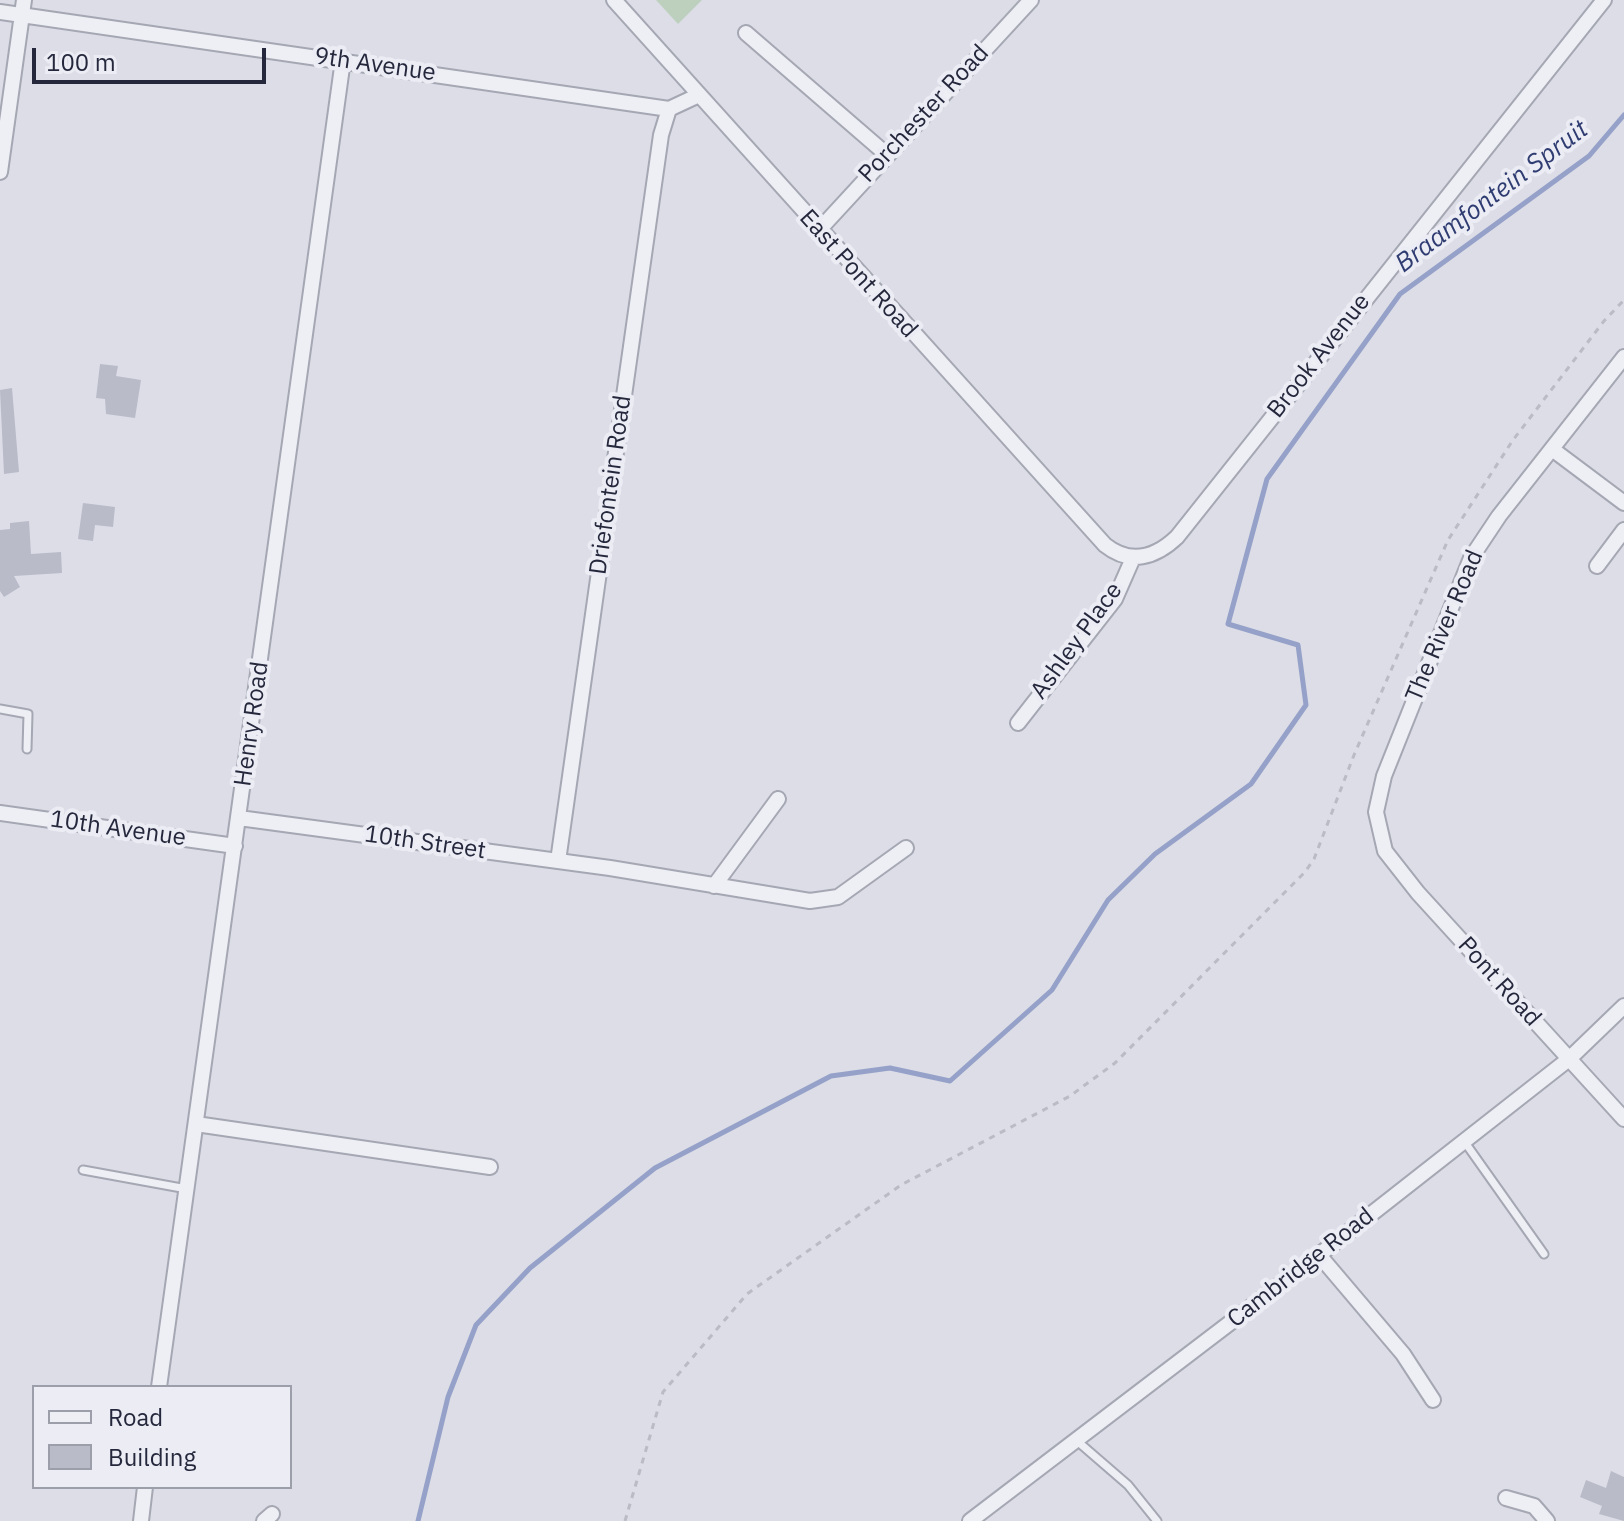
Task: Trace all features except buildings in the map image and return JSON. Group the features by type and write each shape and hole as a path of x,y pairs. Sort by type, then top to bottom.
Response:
{"street":[{"name":"East Pont Road","path":"614,0 1105,545 1133,558"},
{"name":"Porchester Road","path":"819,230 1031,0"},
{"name":"Brook Avenue","path":"1133,558 1155,553 1177,537 1604,0"},
{"path":"0,172 23,8"},
{"name":"9th Avenue","path":"0,12 23,8 669,109"},
{"path":"746,33 886,154"},
{"name":"Henry Road","path":"159,1385 343,60"},
{"path":"669,109 699,95"},
{"name":"Driefontein Road","path":"558,861 659,151 669,109"},
{"name":"The River Road","path":"1381,841 1376,812 1384,776 1459,583 1484,537 1624,357"},
{"path":"1552,449 1624,503"},
{"path":"1597,566 1624,530"},
{"name":"Ashley Place","path":"1018,723 1115,599 1133,558"},
{"path":"714,886 778,799"},
{"name":"10th Avenue","path":"0,813 235,846"},
{"name":"10th Street","path":"239,818 610,868 825,901 853,887 906,848"},
{"name":"Pont Road","path":"1381,841 1418,893 1624,1119"},
{"name":"Cambridge Road","path":"970,1521 1319,1255 1569,1059 1624,1006"},
{"path":"196,1124 490,1167"},
{"path":"1319,1255 1403,1354 1433,1400"},
{"path":"141,1521 145,1489"},
{"path":"1506,1498 1534,1506 1547,1521"}],"lane":[{"path":"0,709 28,714 27,749"},
{"path":"1464,1141 1544,1254"},
{"path":"83,1170 187,1189"},
{"path":"1076,1440 1128,1485 1157,1521"}],"path":[{"path":"625,1521 663,1392 747,1294 901,1185 1070,1096 1115,1063 1305,872 1314,859 1354,755 1448,540 1513,440 1604,321 1624,300"}],"green space":[{"path":"656,0 702,0 678,24"}],"waterway":[{"name":"Braamfontein Spruit","path":"418,1521 448,1397 476,1325 530,1268 655,1168 831,1076 890,1068 950,1081 1052,990 1108,900 1155,854 1251,784 1306,705 1298,645 1228,624 1267,479 1400,294 1589,156 1624,115"}]}
